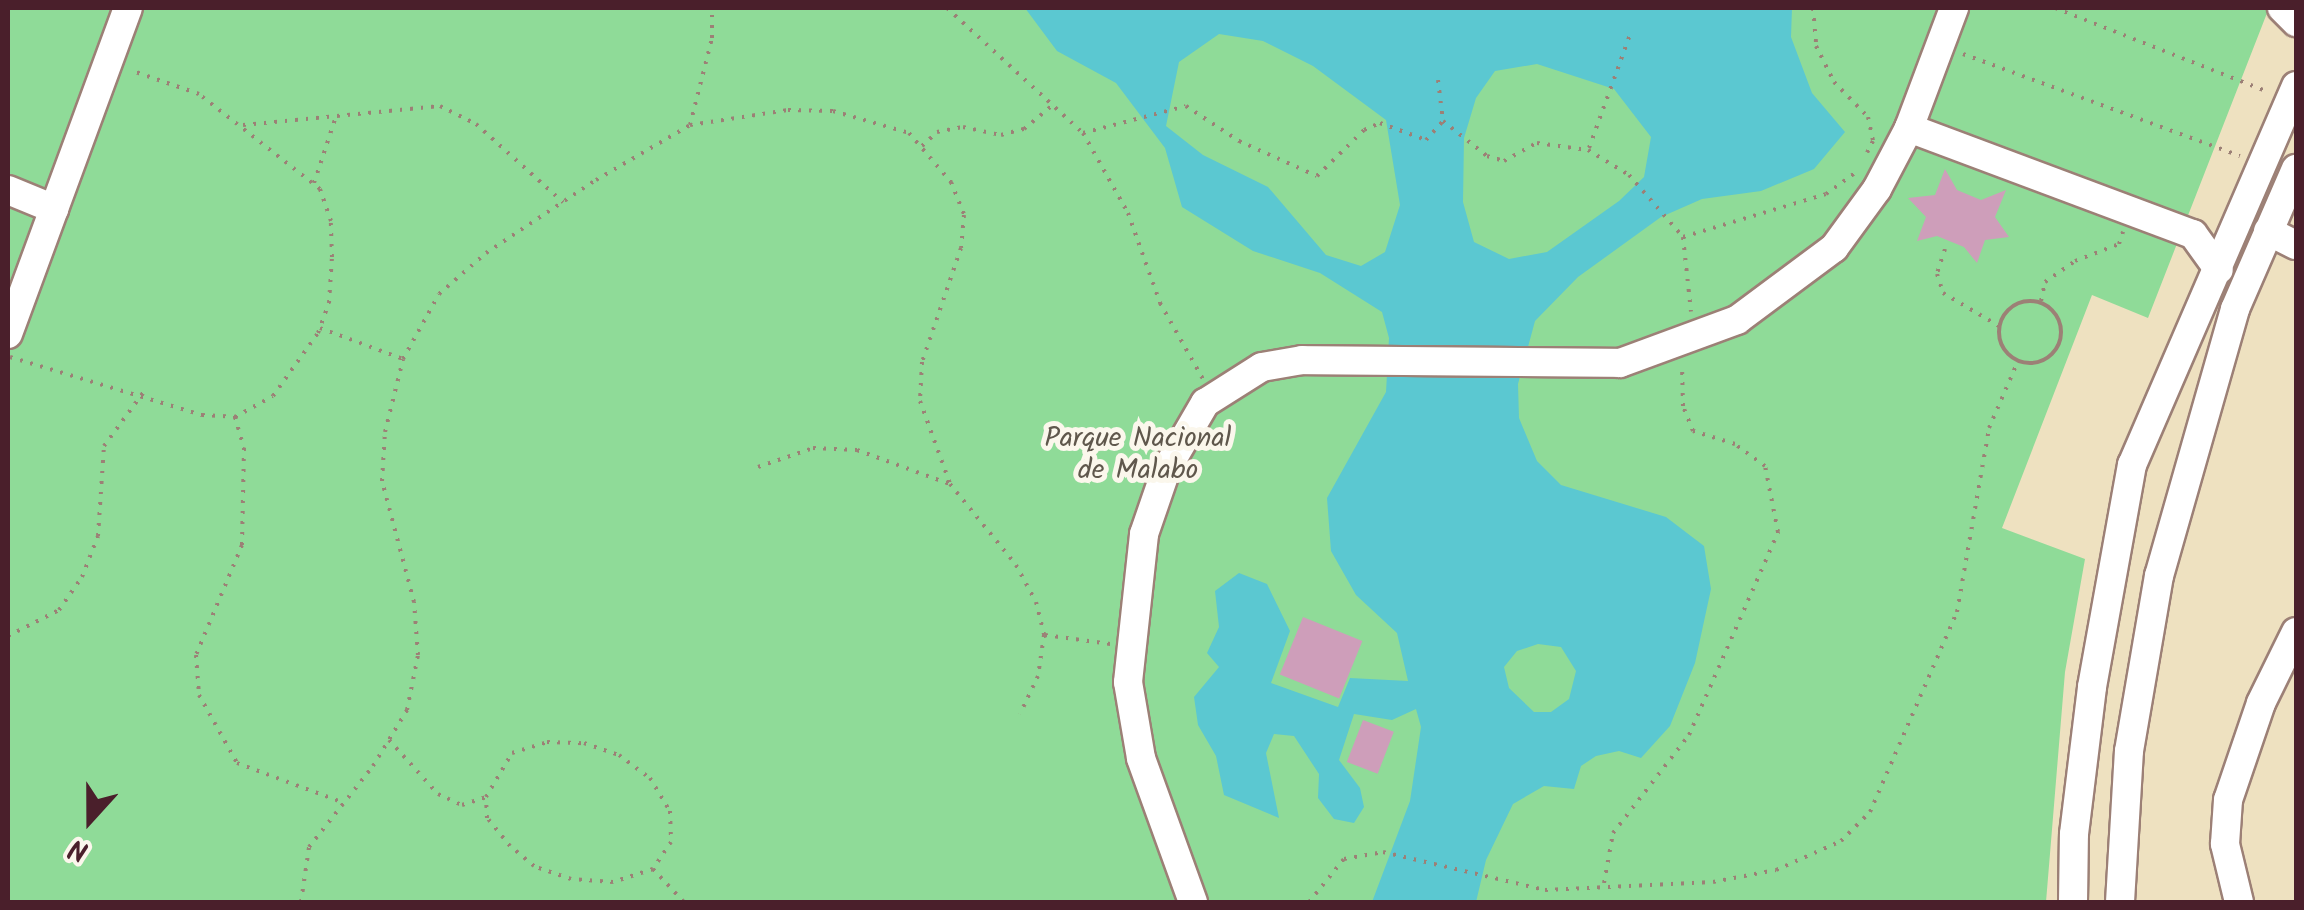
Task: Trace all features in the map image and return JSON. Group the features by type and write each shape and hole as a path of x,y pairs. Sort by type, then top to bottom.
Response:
{"street":[{"path":"8,334 128,8"},
{"path":"1193,902 1141,758 1128,682 1144,534 1184,432 1214,397 1262,367 1349,360 1566,368 1620,363 1691,340 1754,310 1834,248 1909,128 1954,8"},
{"path":"2073,902 2074,834 2114,547 2138,440 2176,374 2294,94"},
{"path":"1909,128 2193,234 2219,270"},
{"path":"2120,902 2130,751 2146,648 2209,390 2268,231 2296,169"},
{"path":"8,190 54,209"},
{"path":"2193,234 2238,224"},
{"path":"2268,231 2296,245"},
{"path":"2176,374 2209,390"},
{"path":"2239,902 2225,844 2228,800 2262,704 2296,632"}],"path":[{"path":"690,125 712,38 712,8"},
{"path":"947,8 1083,133 1128,213 1160,303 1214,397"},
{"path":"1683,237 1755,220 1826,194 1859,170 1873,141 1868,117 1834,82 1816,46 1813,8"},
{"path":"2055,8 2294,94"},
{"path":"1588,150 1630,35"},
{"path":"1940,45 2264,165"},
{"path":"8,356 143,393 202,415 235,418 286,383 320,328 329,303 331,221 314,183 198,94 146,72 106,69"},
{"path":"1083,133 1125,117 1186,106 1240,141 1317,176 1380,123 1426,140 1442,121 1438,80"},
{"path":"922,146 937,132 963,127 1001,134 1024,129 1054,104"},
{"path":"242,125 440,106 476,124 564,202"},
{"path":"302,902 309,847 407,710 418,654 414,602 382,481 403,359 440,294 564,202 690,125 788,110 833,110 876,119 922,146 951,182 964,215 961,248 922,362 920,401 950,484 1016,565 1044,635 1038,676 1020,714"},
{"path":"314,183 337,114"},
{"path":"1442,121 1504,161 1536,143 1588,150 1629,175 1683,237 1692,272 1691,340 1682,364 1683,406 1692,431 1735,444 1766,466 1778,532 1688,735 1613,833 1604,884"},
{"path":"2041,303 2045,282 2074,261 2119,244 2131,208"},
{"path":"1944,249 1937,274 1943,293 2000,326"},
{"path":"2041,303 2060,323 2060,342 2043,360 2018,361 2002,346 2000,326 2010,308 2041,303"},
{"path":"320,328 403,359"},
{"path":"1309,902 1344,860 1383,852 1545,890 1604,884 1713,882 1776,870 1841,841 1870,812 1958,612 1989,428 2018,361"},
{"path":"8,636 59,610 82,577 98,536 104,446 143,393"},
{"path":"235,418 244,448 242,545 196,655 200,695 237,763 342,802"},
{"path":"758,467 813,448 857,450 950,484"},
{"path":"1044,635 1129,646"},
{"path":"389,740 438,794 462,805 486,797"},
{"path":"547,742 584,743 619,755 650,778 670,811 671,842 653,869 613,882 571,879 534,866 487,818 486,797 512,753 547,742"},
{"path":"653,869 684,902"}],"green space":[{"name":"Parque Nacional de Malabo","path":"8,8 2269,8 2148,318 2092,295 2002,528 2085,559 2065,672 2046,902 8,902"}],"water":[{"path":"1025,8 1792,8 1791,37 1812,93 1845,132 1814,169 1761,191 1702,199 1661,217 1578,277 1535,321 1518,384 1519,418 1537,461 1561,485 1666,517 1704,546 1711,589 1695,663 1670,726 1641,758 1619,751 1596,756 1581,766 1574,789 1544,786 1513,804 1486,860 1476,902 1372,902 1410,801 1421,727 1416,709 1392,720 1354,714 1339,760 1360,788 1364,807 1354,823 1334,819 1318,798 1319,774 1294,736 1274,734 1266,753 1279,818 1224,795 1216,756 1198,725 1194,697 1219,667 1207,653 1219,627 1215,591 1239,573 1267,584 1290,631 1271,683 1338,707 1350,678 1408,681 1397,633 1356,595 1331,551 1327,498 1386,392 1389,338 1382,312 1320,273 1253,251 1182,207 1165,148 1116,83 1057,51","holes":["1219,34 1263,41 1313,66 1386,120 1400,205 1385,252 1361,266 1326,255 1268,187 1203,155 1166,126 1179,62","1537,64 1614,89 1651,137 1644,177 1619,201 1547,252 1509,259 1474,242 1463,202 1464,138 1476,98 1495,71","1538,644 1561,647 1576,671 1569,699 1551,712 1534,712 1509,688 1504,667 1517,651"]}],"building":[{"path":"1945,169 1957,190 1981,200 2006,190 1995,217 2009,237 1985,240 1977,263 1964,247 1937,236 1917,241 1926,217 1908,198 1935,195"},
{"path":"1303,617 1362,641 1339,698 1280,674"},
{"path":"1363,720 1394,732 1378,774 1347,762"}]}
